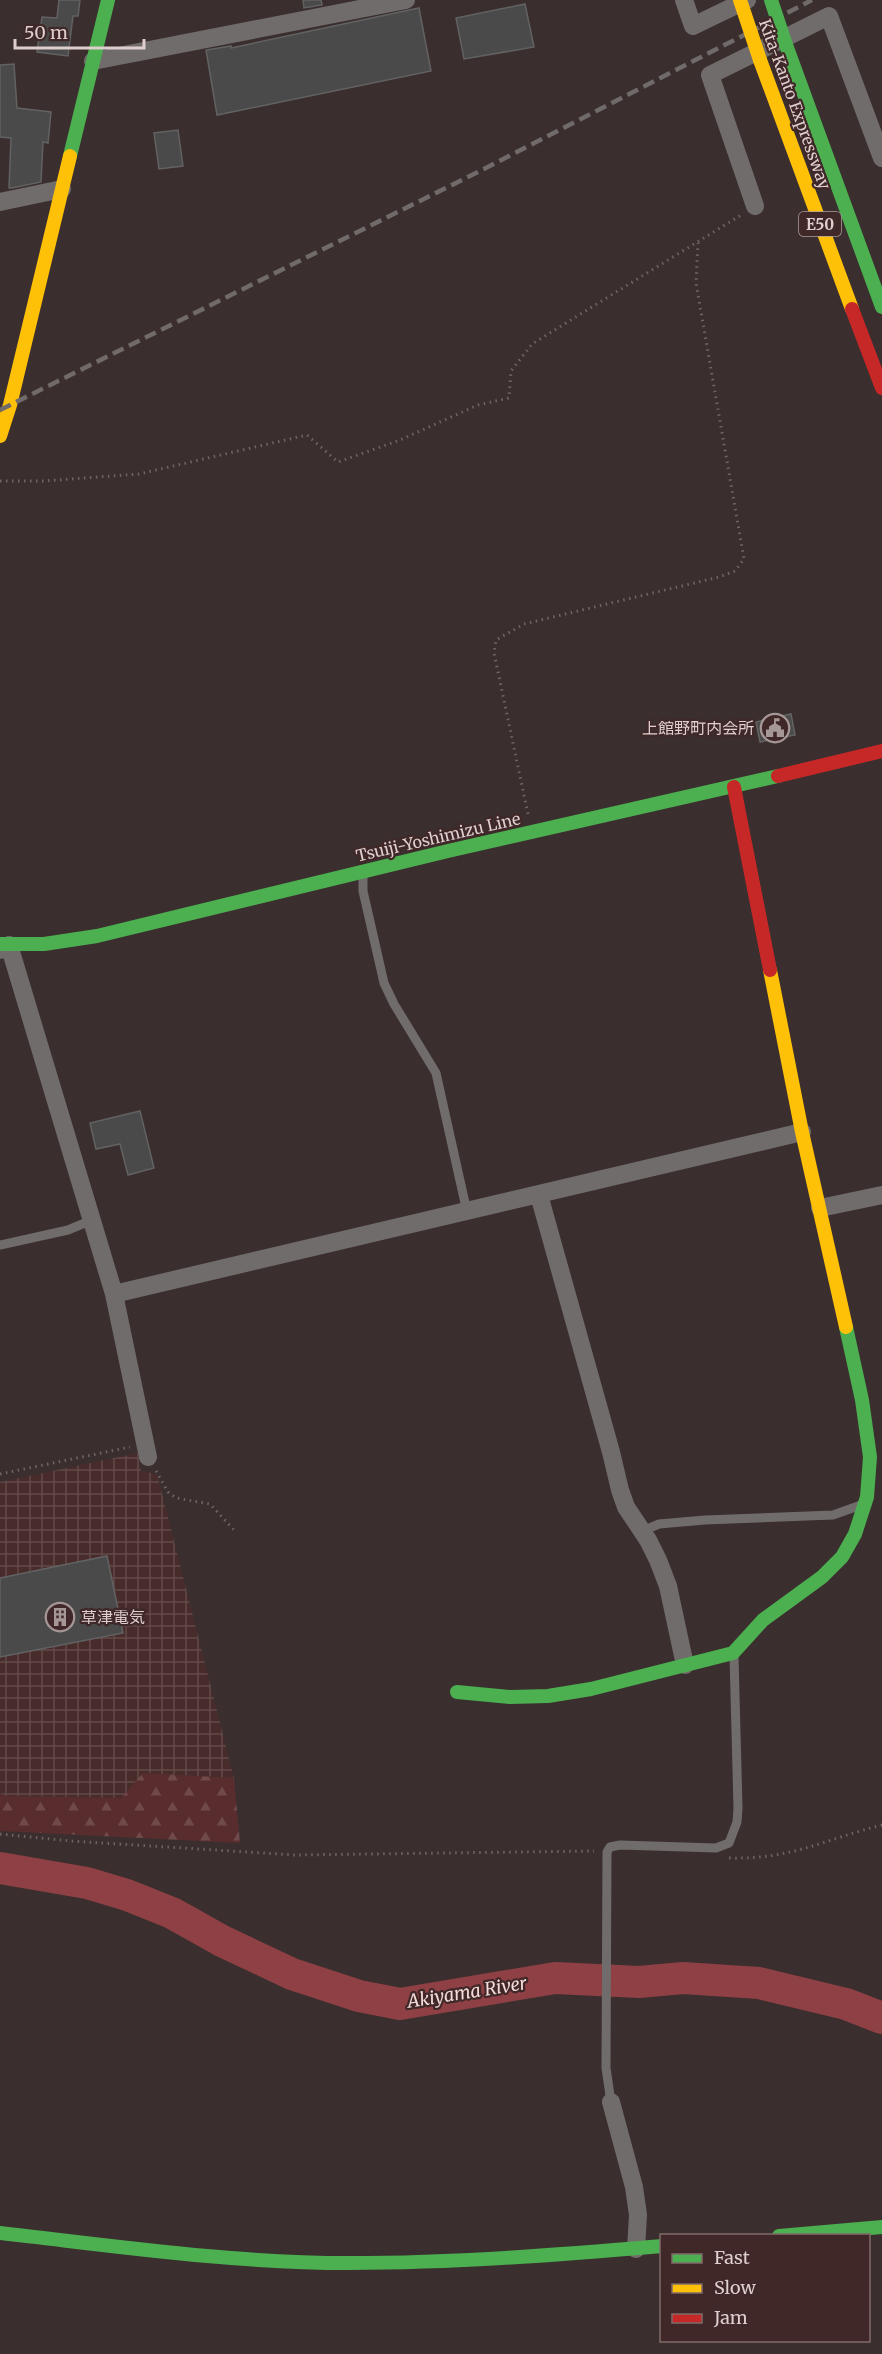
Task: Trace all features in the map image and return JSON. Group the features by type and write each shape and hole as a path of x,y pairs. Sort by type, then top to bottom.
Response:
{"main road":[{"path":"0,436 7,386 62,189 108,0"},
{"name":"Kita-Kanto Expressway","path":"740,0 760,60 882,388"},
{"name":"Kita-Kanto Expressway","path":"771,0 882,306"},
{"name":"Tsuiji-Yoshimizu Line","path":"3,946 44,944 97,936 363,871 882,751"},
{"path":"457,1692 510,1697 548,1696 591,1689 734,1653 763,1620 822,1577 842,1557 855,1534 868,1500 870,1458 862,1400 802,1132 734,787"},
{"path":"792,2234 882,2227"},
{"path":"0,2233 220,2258 290,2262 410,2263 560,2256 660,2246"}],"street":[{"path":"93,62 333,7 406,0"},
{"path":"684,0 693,26 747,0"},
{"path":"755,206 710,75 829,16 882,158"},
{"path":"0,202 62,189"},
{"path":"3,946 114,1294 146,1451"},
{"path":"114,1294 802,1132"},
{"path":"539,1195 620,1490 626,1507 658,1560 668,1586 685,1665"},
{"path":"820,1208 882,1195"},
{"path":"612,2102 634,2187 638,2215 636,2249"}],"lane":[{"path":"363,871 363,891 384,983 394,1004 436,1073 467,1212"},
{"path":"0,1245 68,1230 92,1220"},
{"path":"642,1531 659,1524 705,1520 833,1515 868,1500"},
{"path":"612,2102 606,2068 606,1860 610,1847 620,1845 716,1848 729,1843 737,1822 738,1808 734,1653"}],"path":[{"path":"0,481 44,481 139,474 307,435 338,462 400,440 478,405 509,398 511,371 532,344 755,206"},
{"path":"532,832 494,653 496,640 524,624 719,577 735,571 744,559 696,283 698,243"},
{"path":"0,1474 146,1451 168,1492 176,1498 210,1504 235,1531"},
{"path":"724,1857 764,1857 785,1854 882,1825"},
{"path":"0,1834 70,1841 295,1855 598,1851"}],"shaded area":[{"name":"草津電気","path":"138,1453 141,1471 157,1474 234,1778 144,1773 121,1798 5,1796 0,1793 0,1482"}],"green space":[{"path":"143,1773 234,1778 240,1843 0,1831 0,1793 5,1796 121,1798"}],"building":[{"path":"59,0 80,0 78,16 73,16 68,56 37,52 42,17 57,18"},
{"path":"303,0 321,0 322,5 304,8"},
{"path":"525,4 534,47 464,59 456,18"},
{"path":"419,8 431,71 217,115 206,50 231,46 231,48"},
{"path":"14,64 17,108 51,112 48,143 43,142 41,182 9,188 11,138 0,137 0,65"},
{"path":"178,130 183,166 159,169 154,133"},
{"name":"上館野町内会所","path":"791,714 795,735 760,742 756,722"},
{"path":"140,1111 154,1168 128,1175 120,1144 96,1149 90,1123"},
{"name":"草津電気","path":"107,1556 123,1633 0,1657 0,1578"}],"waterway":[{"name":"Akiyama River","path":"0,1868 87,1883 127,1895 172,1913 222,1941 292,1974 359,1996 400,2004 555,1978 639,1982 683,1978 759,1983 846,2004 882,2018"}],"railway":[{"path":"0,410 476,173 812,0"}],"traffic: fast":[{"path":"70,156 108,0"},
{"path":"771,0 786,45"},
{"path":"786,45 882,307"},
{"path":"0,944 44,944 97,936 448,851 778,776"},
{"path":"457,1692 510,1697 548,1696 591,1689 733,1653 763,1620 822,1577 842,1557 855,1534 867,1497 870,1457 862,1400 846,1327"},
{"path":"802,2234 882,2227"},
{"path":"0,2233 174,2253 261,2260 349,2263 466,2260 660,2246"}],"traffic: slow":[{"path":"740,0 760,60"},
{"path":"760,60 852,309"},
{"path":"0,436 10,405 70,156"},
{"path":"770,970 802,1132 846,1327"}],"traffic: jam":[{"path":"852,309 882,388"},
{"path":"778,776 882,751"},
{"path":"734,787 770,970"}],"place":[{"name":"上館野町内会所","path":"775,728"},
{"name":"草津電気","path":"60,1617"}]}
